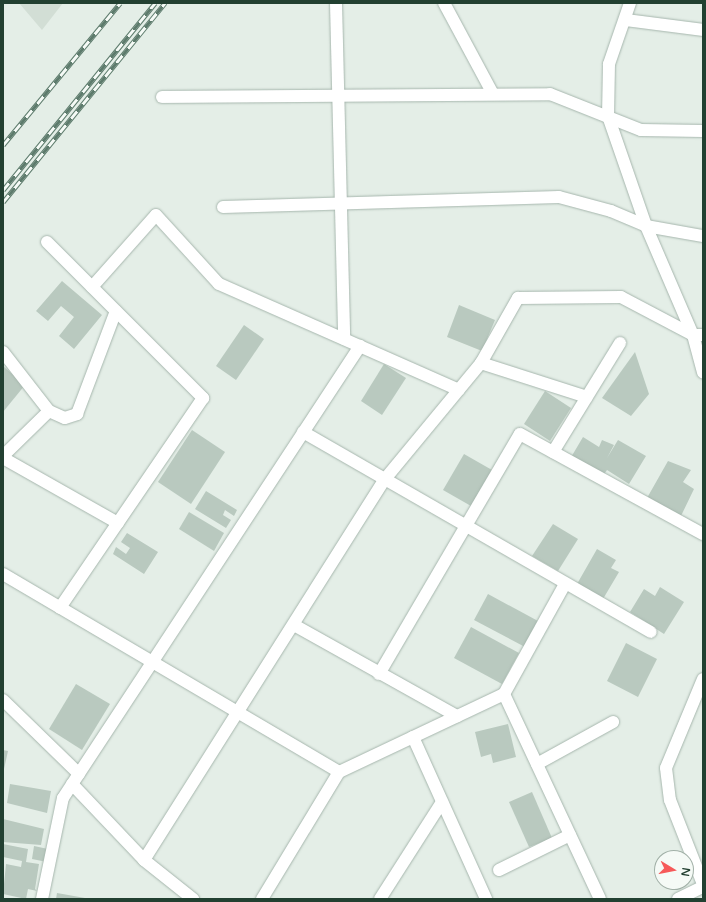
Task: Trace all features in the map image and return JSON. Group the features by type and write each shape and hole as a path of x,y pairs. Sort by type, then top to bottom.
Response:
{"street":[{"path":"336,3 344,339"},
{"path":"444,3 493,94"},
{"path":"630,3 626,20 609,64 608,116 646,226 698,335 703,373"},
{"path":"626,20 703,30"},
{"path":"162,97 550,94 641,130 703,131"},
{"path":"223,207 559,197 611,211 646,226 703,236"},
{"path":"92,287 156,215 219,284 458,390"},
{"path":"47,242 203,398 60,608"},
{"path":"144,860 239,713 385,479 481,363 518,298 621,297 698,335"},
{"path":"3,352 49,411 65,418 77,414 116,311"},
{"path":"553,452 620,343"},
{"path":"42,899 63,798 360,346"},
{"path":"481,363 587,397"},
{"path":"49,411 3,457 118,523"},
{"path":"303,432 565,584 651,632"},
{"path":"380,674 520,434 703,534"},
{"path":"3,574 339,772"},
{"path":"262,899 339,772 504,694 565,584"},
{"path":"294,625 458,716"},
{"path":"703,679 666,768 670,800 703,884"},
{"path":"504,694 600,899"},
{"path":"3,700 76,779 144,860 179,894 194,899"},
{"path":"537,764 613,722"},
{"path":"413,737 486,899"},
{"path":"380,899 442,802"},
{"path":"499,870 570,834"},
{"path":"681,898 703,887"}],"shaded area":[{"path":"19,3 63,3 42,30"}],"building":[{"path":"62,281 102,315 74,349 59,336 74,317 61,306 48,321 36,311"},
{"path":"459,305 495,320 482,351 447,337"},
{"path":"244,325 264,339 236,380 216,366"},
{"path":"635,352 649,394 631,416 602,398"},
{"path":"384,364 406,378 382,415 361,401"},
{"path":"3,366 25,385 3,412"},
{"path":"545,391 571,408 550,441 524,424"},
{"path":"192,430 225,452 191,504 158,482"},
{"path":"583,437 599,447 602,440 614,445 607,458 618,440 646,456 629,484 607,470 602,477 570,459"},
{"path":"464,454 492,470 471,506 443,490"},
{"path":"668,461 691,470 683,482 694,489 680,518 647,498"},
{"path":"206,491 237,510 234,516 225,510 223,515 231,520 226,528 195,509"},
{"path":"189,512 224,533 214,551 179,529"},
{"path":"553,524 578,539 558,571 532,556"},
{"path":"127,533 158,552 144,574 113,554 116,547 126,554 130,548 121,542"},
{"path":"597,549 616,560 611,568 619,572 603,599 577,584"},
{"path":"660,587 684,602 664,634 630,612 644,589 655,596"},
{"path":"488,594 538,621 525,647 474,620"},
{"path":"471,627 519,653 502,684 454,658"},
{"path":"626,643 657,659 638,697 607,681"},
{"path":"76,684 110,704 82,750 49,729"},
{"path":"508,724 516,757 493,763 491,754 481,757 475,732"},
{"path":"3,750 8,751 4,769 3,769"},
{"path":"10,784 51,791 47,813 7,803"},
{"path":"532,792 552,838 529,847 509,802"},
{"path":"3,819 44,829 41,845 3,842"},
{"path":"3,844 28,849 26,862 39,864 35,889 37,891 28,889 26,899 3,894 6,864 21,867 22,861 3,857"},
{"path":"34,846 48,849 47,862 32,859"},
{"path":"57,893 85,898 56,899"}],"railway":[{"path":"3,145 120,3"},
{"path":"3,190 155,3"},
{"path":"3,202 165,3"}]}
